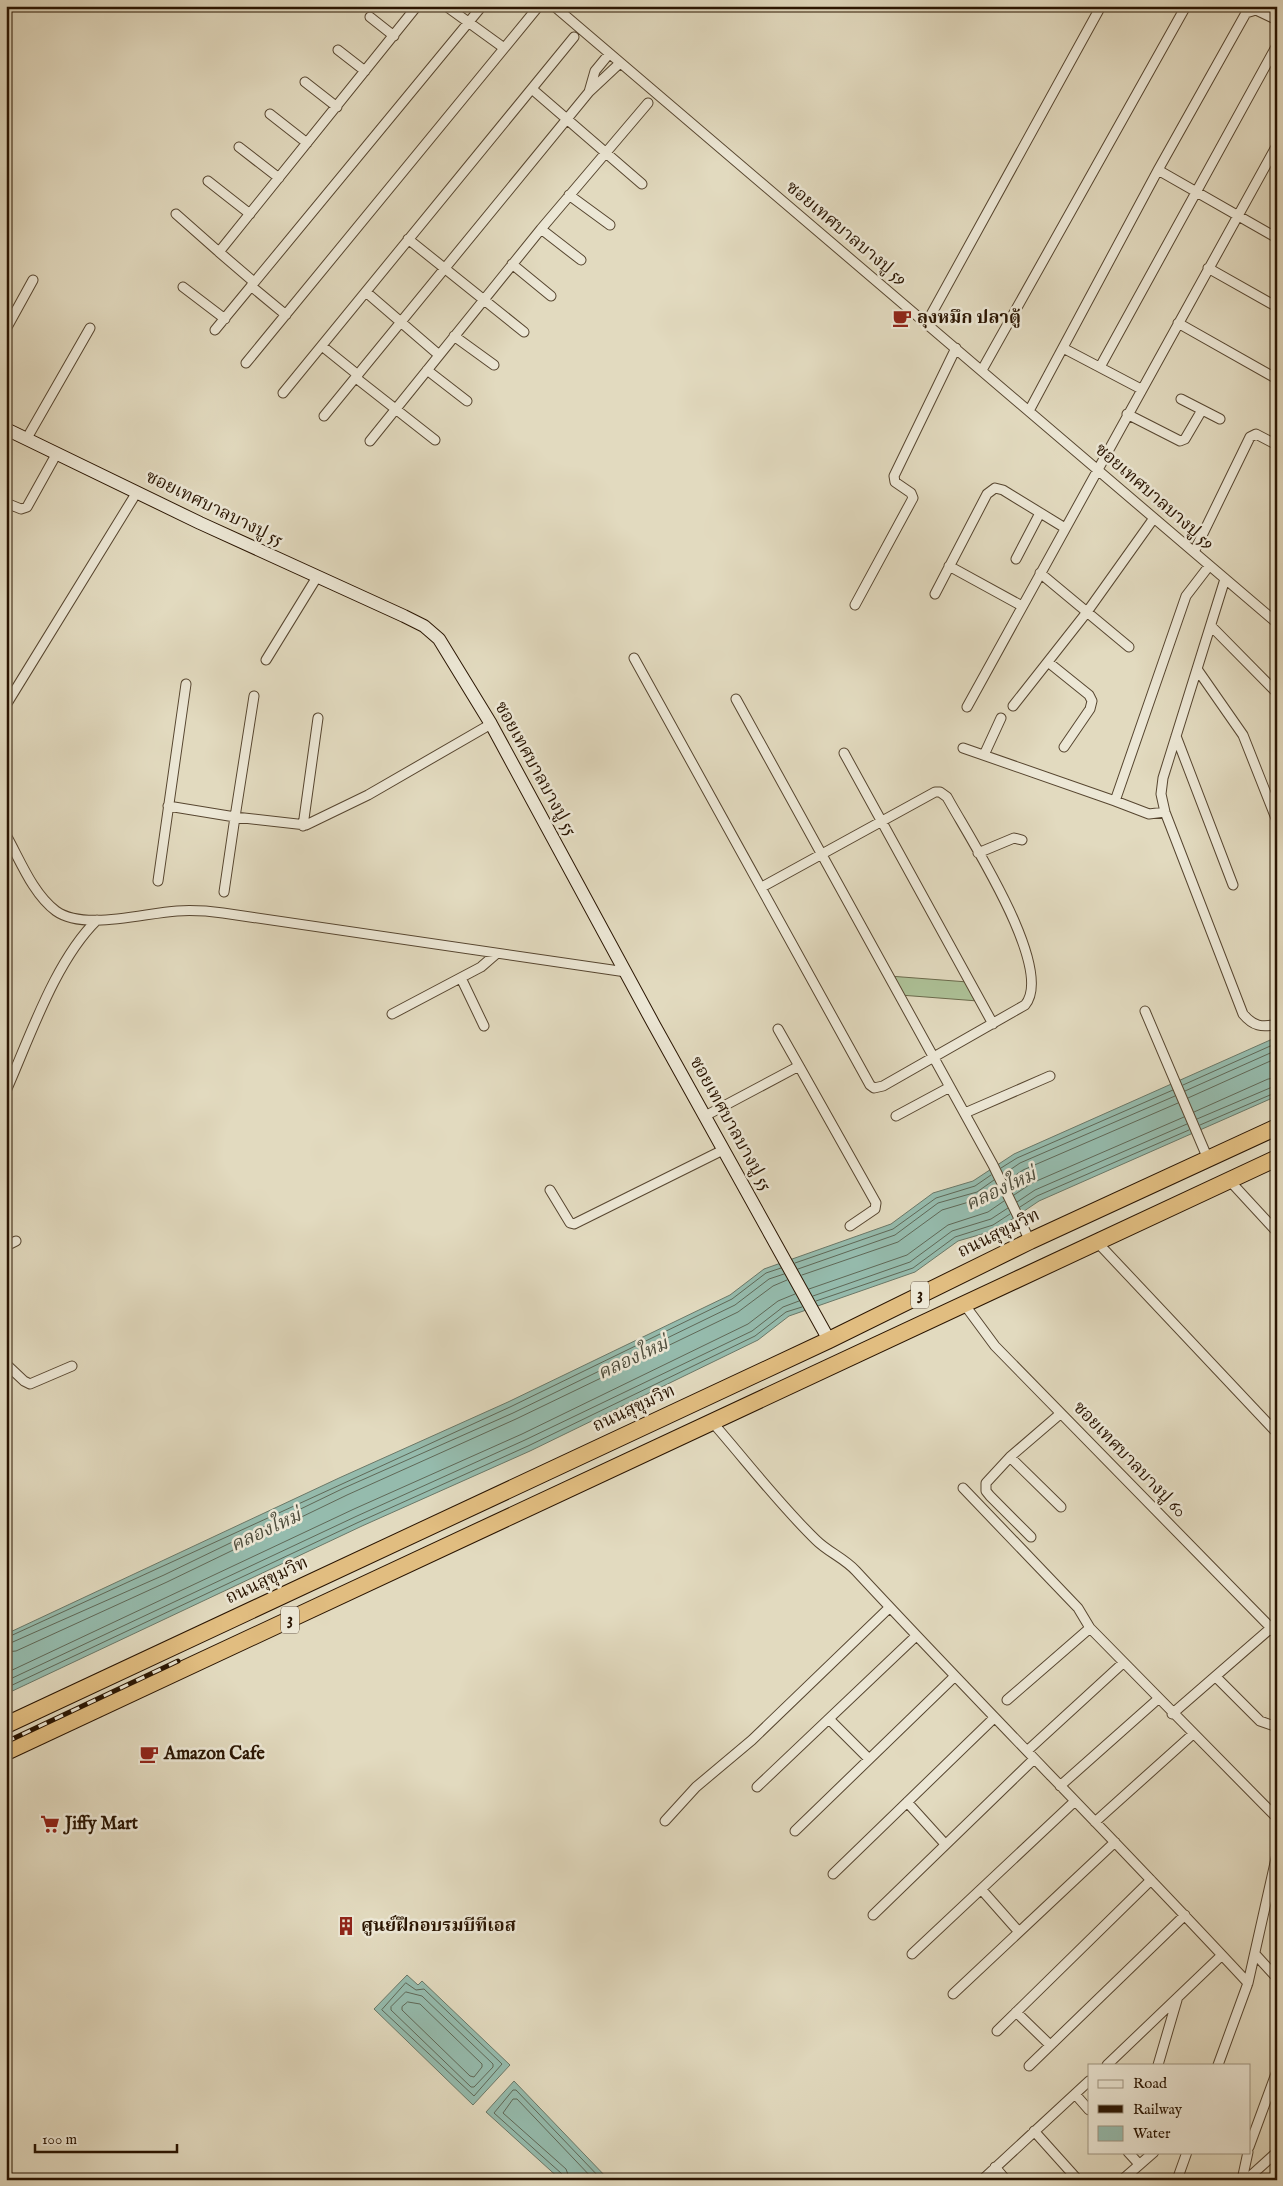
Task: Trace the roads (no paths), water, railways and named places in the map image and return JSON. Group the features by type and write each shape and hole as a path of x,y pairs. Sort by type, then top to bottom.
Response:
{"highway":[{"name":"ถนนสุขุมวิท","path":"6,1725 122,1673 829,1340 1030,1241 1277,1127"},
{"name":"3","path":"6,1752 1277,1158"},
{"path":"563,1464 574,1487"}],"street":[{"path":"219,252 418,6"},
{"path":"446,6 504,48"},
{"path":"216,330 482,6"},
{"name":"ซอยเทศบาลบางปู 59","path":"554,6 927,322 1277,623"},
{"path":"927,322 1101,6"},
{"path":"982,370 1186,6"},
{"path":"246,363 538,7"},
{"path":"1029,411 1158,170 1246,13 1256,10 1277,20"},
{"path":"370,17 394,36"},
{"path":"283,393 574,37"},
{"path":"1100,367 1277,45"},
{"path":"338,50 365,71"},
{"path":"589,92 595,71 609,54"},
{"path":"324,416 566,119 589,92 620,63"},
{"path":"305,82 336,107"},
{"path":"532,89 642,184"},
{"path":"370,441 395,407 512,264 648,103"},
{"path":"270,114 307,143"},
{"path":"967,707 1208,268 1273,161 1277,145"},
{"path":"238,147 279,178"},
{"path":"1158,170 1277,238"},
{"path":"208,181 250,214"},
{"path":"569,195 610,225"},
{"path":"176,214 286,315"},
{"path":"541,229 581,260"},
{"path":"408,239 482,301 524,332"},
{"path":"512,264 551,296"},
{"path":"1208,268 1277,307"},
{"path":"6,329 33,280"},
{"path":"183,287 225,319"},
{"path":"366,292 439,355"},
{"path":"1178,323 1277,379"},
{"path":"27,438 90,328"},
{"path":"454,336 494,365"},
{"path":"322,346 435,440"},
{"path":"855,605 913,498 911,493 895,482 894,476 956,348"},
{"path":"1063,348 1141,389"},
{"path":"427,370 467,401"},
{"path":"1181,399 1220,419"},
{"path":"1128,414 1180,441 1185,439 1202,410"},
{"name":"ซอยเทศบาลบางปู 55","path":"6,428 137,492 404,616 433,632 446,648 491,724 723,1150 785,1257 829,1340"},
{"path":"1194,552 1250,437 1256,434 1277,445"},
{"path":"6,502 21,509 27,508 57,453"},
{"path":"935,594 990,491 999,488 1065,528"},
{"path":"6,705 137,492"},
{"path":"1016,559 1040,513"},
{"path":"1013,706 1087,612 1154,518"},
{"path":"949,566 1022,606"},
{"path":"1115,801 1186,596 1209,566"},
{"path":"1040,573 1129,647"},
{"path":"266,660 318,577"},
{"path":"1226,579 1161,786 1165,812 1243,1014 1254,1025 1267,1026 1277,1024"},
{"path":"1210,626 1277,693"},
{"path":"634,658 870,1085 874,1088 883,1086 934,1058 1025,1005 1032,995 1032,987 1018,926 946,797 940,792 935,792 762,887"},
{"path":"1048,662 1089,695 1092,702 1090,710 1064,747"},
{"path":"1197,669 1243,735 1277,821"},
{"path":"158,881 186,684"},
{"path":"224,892 254,696"},
{"path":"736,699 965,1113 1030,1241"},
{"path":"303,826 318,718"},
{"path":"984,755 1001,718"},
{"path":"168,806 303,826 368,795 491,724"},
{"path":"1176,736 1232,885"},
{"path":"963,748 1149,814 1165,812"},
{"path":"844,753 993,1024"},
{"path":"6,835 39,892 56,911 78,919 97,920 178,911 199,911 626,972"},
{"path":"978,853 1014,838 1022,840"},
{"path":"6,1091 60,970 76,943 97,920"},
{"path":"392,1014 481,967 496,954"},
{"path":"461,978 484,1026"},
{"path":"1145,1011 1208,1159"},
{"path":"778,1029 876,1203 875,1209 850,1226"},
{"path":"705,1116 799,1066"},
{"path":"965,1113 1050,1076"},
{"path":"896,1116 950,1087"},
{"path":"550,1190 570,1223 574,1224 723,1150"},
{"path":"1229,1180 1277,1232"},
{"path":"6,1246 16,1241"},
{"path":"1097,1242 1277,1433"},
{"name":"ซอยเทศบาลบางปู 60","path":"964,1304 995,1346 1274,1631"},
{"path":"6,1364 30,1384 72,1366"},
{"path":"1031,1538 986,1491 988,1479 1060,1414"},
{"path":"713,1423 817,1542 842,1558 915,1637 1115,1842 1248,1983"},
{"path":"1010,1458 1061,1507"},
{"path":"963,1488 1078,1608 1090,1628 1123,1663 1277,1818"},
{"path":"665,1821 696,1787 752,1740 889,1608"},
{"path":"1007,1700 1090,1628"},
{"path":"1172,1714 1274,1631"},
{"path":"757,1787 915,1637"},
{"path":"1027,1751 1123,1663"},
{"path":"795,1831 954,1677"},
{"path":"1216,1677 1260,1721 1277,1727"},
{"path":"1060,1786 1158,1699"},
{"path":"833,1874 994,1718"},
{"path":"829,1719 869,1759"},
{"path":"1095,1822 1193,1734"},
{"path":"873,1915 1034,1759"},
{"path":"912,1954 1075,1801"},
{"path":"907,1802 945,1844"},
{"path":"953,1994 1115,1842"},
{"path":"1218,2064 1248,1983 1277,1854"},
{"path":"997,2031 1151,1880"},
{"path":"981,1889 1020,1932"},
{"path":"1029,2066 1185,1915"},
{"path":"1255,1954 1276,1975"},
{"path":"1108,2064 1222,1955"},
{"path":"1158,2064 1176,2000"},
{"path":"1016,2012 1050,2045"},
{"path":"1250,2145 1277,2071"},
{"path":"982,2180 1088,2082"},
{"path":"1075,2094 1088,2109"},
{"path":"1034,2131 1078,2180"},
{"path":"1246,2180 1277,2152"},
{"path":"1130,2154 1139,2164"},
{"path":"1122,2180 1152,2154"},
{"path":"1177,2180 1186,2154"},
{"path":"1242,2180 1248,2154"},
{"path":"995,2168 1006,2180"}],"water":[{"name":"คลองใหม่","path":"1277,1037 1277,1096 1039,1201 996,1230 958,1241 915,1272 789,1316 758,1340 530,1451 362,1526 6,1694 6,1634 339,1478 508,1402 730,1295 764,1269 891,1224 933,1193 973,1181 1014,1154"},
{"path":"407,1975 418,1985 422,1981 510,2065 473,2105 374,2009"},
{"path":"514,2081 609,2180 561,2180 486,2112"}],"railway":[{"path":"6,1742 178,1661"}],"place":[{"name":"ลุงหมึก ปลาตู้","path":"902,318"},
{"name":"Amazon Cafe","path":"149,1754"},
{"name":"Jiffy Mart","path":"50,1824"},
{"name":"ศูนย์ฝึกอบรมบีทีเอส","path":"346,1926"}]}
